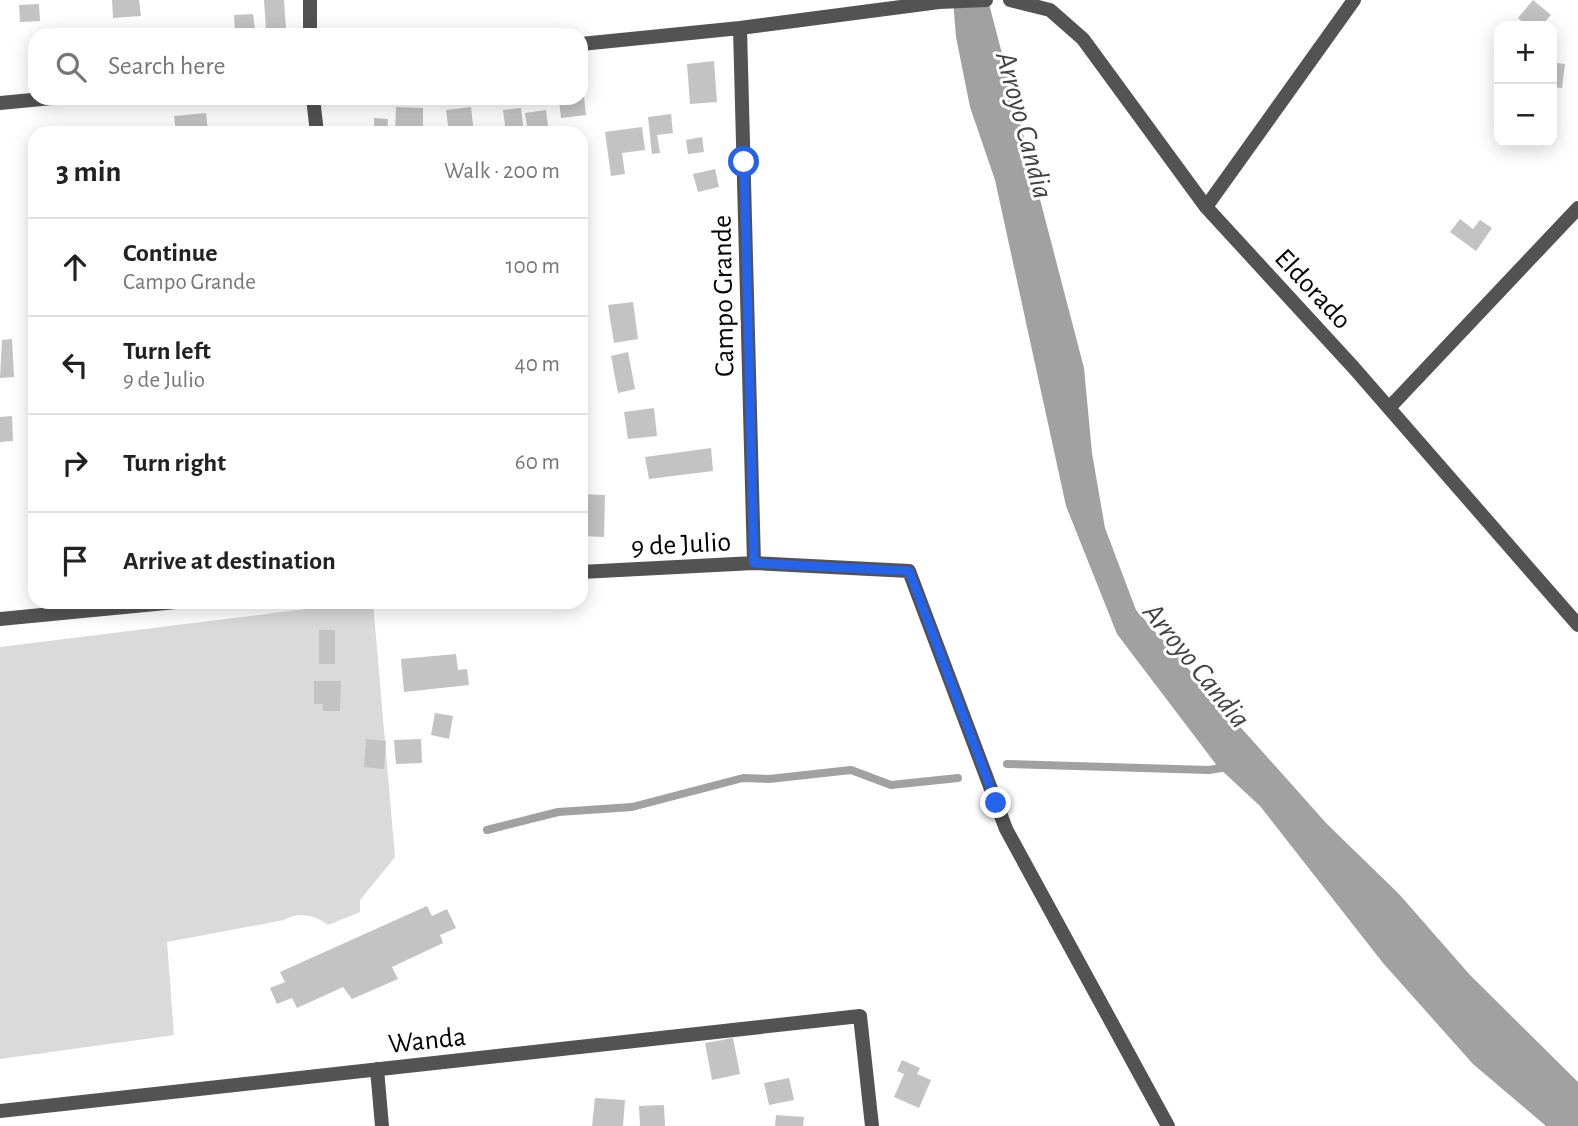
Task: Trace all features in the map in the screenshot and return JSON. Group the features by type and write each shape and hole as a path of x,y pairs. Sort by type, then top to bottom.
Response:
{"street":[{"path":"310,0 310,28"},
{"path":"588,43 740,28 939,2 986,0"},
{"name":"Eldorado","path":"1010,0 1050,10 1083,39 1206,207 1389,408 1578,625"},
{"path":"1206,207 1354,0"},
{"name":"Campo Grande","path":"740,28 754,563"},
{"path":"0,103 28,100"},
{"path":"314,105 316,126"},
{"path":"1389,408 1578,208"},
{"name":"9 de Julio","path":"588,572 754,563 909,571 1006,829 1168,1126"},
{"path":"0,619 104,609"},
{"name":"Wanda","path":"0,1111 860,1016 872,1126"},
{"path":"377,1069 382,1126"}],"shaded area":[{"path":"953,0 988,0 1084,368 1092,453 1105,528 1136,610 1327,824 1399,894 1470,975 1578,1082 1578,1126 1546,1126 1473,1064 1383,963 1260,806 1218,767 1117,634 1066,506 995,180 970,107 956,37"},
{"path":"306,609 374,609 395,857 360,900 360,912 328,925 318,919 301,915 167,942 174,1035 0,1059 0,647"}],"building":[{"path":"112,0 139,0 141,16 113,18"},
{"path":"264,0 284,0 286,28 266,28"},
{"path":"1533,0 1551,15 1546,21 1522,21 1518,18"},
{"path":"39,4 40,21 20,22 19,5"},
{"path":"253,14 255,28 235,28 234,15"},
{"path":"714,61 717,102 690,104 687,64"},
{"path":"1557,63 1565,64 1562,88 1557,88"},
{"path":"560,105 585,105 586,115 561,118"},
{"path":"396,107 423,108 423,126 395,126"},
{"path":"471,107 473,126 448,126 446,110"},
{"path":"521,108 523,126 505,126 503,110"},
{"path":"546,110 548,126 527,126 525,113"},
{"path":"206,113 207,126 175,126 174,116"},
{"path":"671,114 673,133 657,135 660,153 652,154 648,117"},
{"path":"374,118 388,119 388,126 374,126"},
{"path":"642,127 645,150 622,153 625,174 611,176 605,132"},
{"path":"702,137 704,152 688,154 686,140"},
{"path":"715,169 719,187 698,192 693,174"},
{"path":"1460,219 1473,229 1480,220 1492,228 1476,251 1450,232"},
{"path":"633,302 638,339 614,343 608,305"},
{"path":"12,339 14,377 0,378 2,340"},
{"path":"628,352 635,389 618,393 611,356"},
{"path":"654,408 657,436 628,439 624,412"},
{"path":"12,416 13,441 0,442 0,417"},
{"path":"711,448 713,471 649,479 645,457"},
{"path":"588,494 605,495 604,537 588,536"},
{"path":"319,630 335,630 335,664 319,664"},
{"path":"456,654 458,670 467,669 469,685 404,692 401,659"},
{"path":"314,681 341,681 340,711 323,711 323,704 314,704"},
{"path":"435,713 453,716 449,739 431,735"},
{"path":"366,739 386,741 384,769 364,767"},
{"path":"421,739 422,763 396,764 394,740"},
{"path":"427,906 432,916 447,909 456,928 440,935 443,943 392,967 398,979 352,999 343,987 297,1008 292,998 277,1004 270,988 285,982 280,972"},
{"path":"733,1038 740,1074 712,1080 705,1043"},
{"path":"902,1060 920,1068 917,1074 931,1080 919,1108 894,1097 904,1074 897,1071"},
{"path":"789,1078 794,1100 769,1105 764,1083"},
{"path":"595,1098 625,1100 623,1126 592,1126"},
{"path":"664,1105 665,1126 640,1126 639,1106"},
{"path":"776,1115 804,1117 803,1126 775,1126"}],"waterway":[{"path":"1007,764 1209,770 1227,767"},
{"path":"487,830 558,812 632,807 743,778 769,779 851,770 891,785 958,778"}],"route":[{"path":"744,162 754,563 909,571 930,621 996,803"}],"water label":[{"name":"Arroyo Candia","path":"1025,125"},
{"name":"Arroyo Candia","path":"1197,665"}]}
